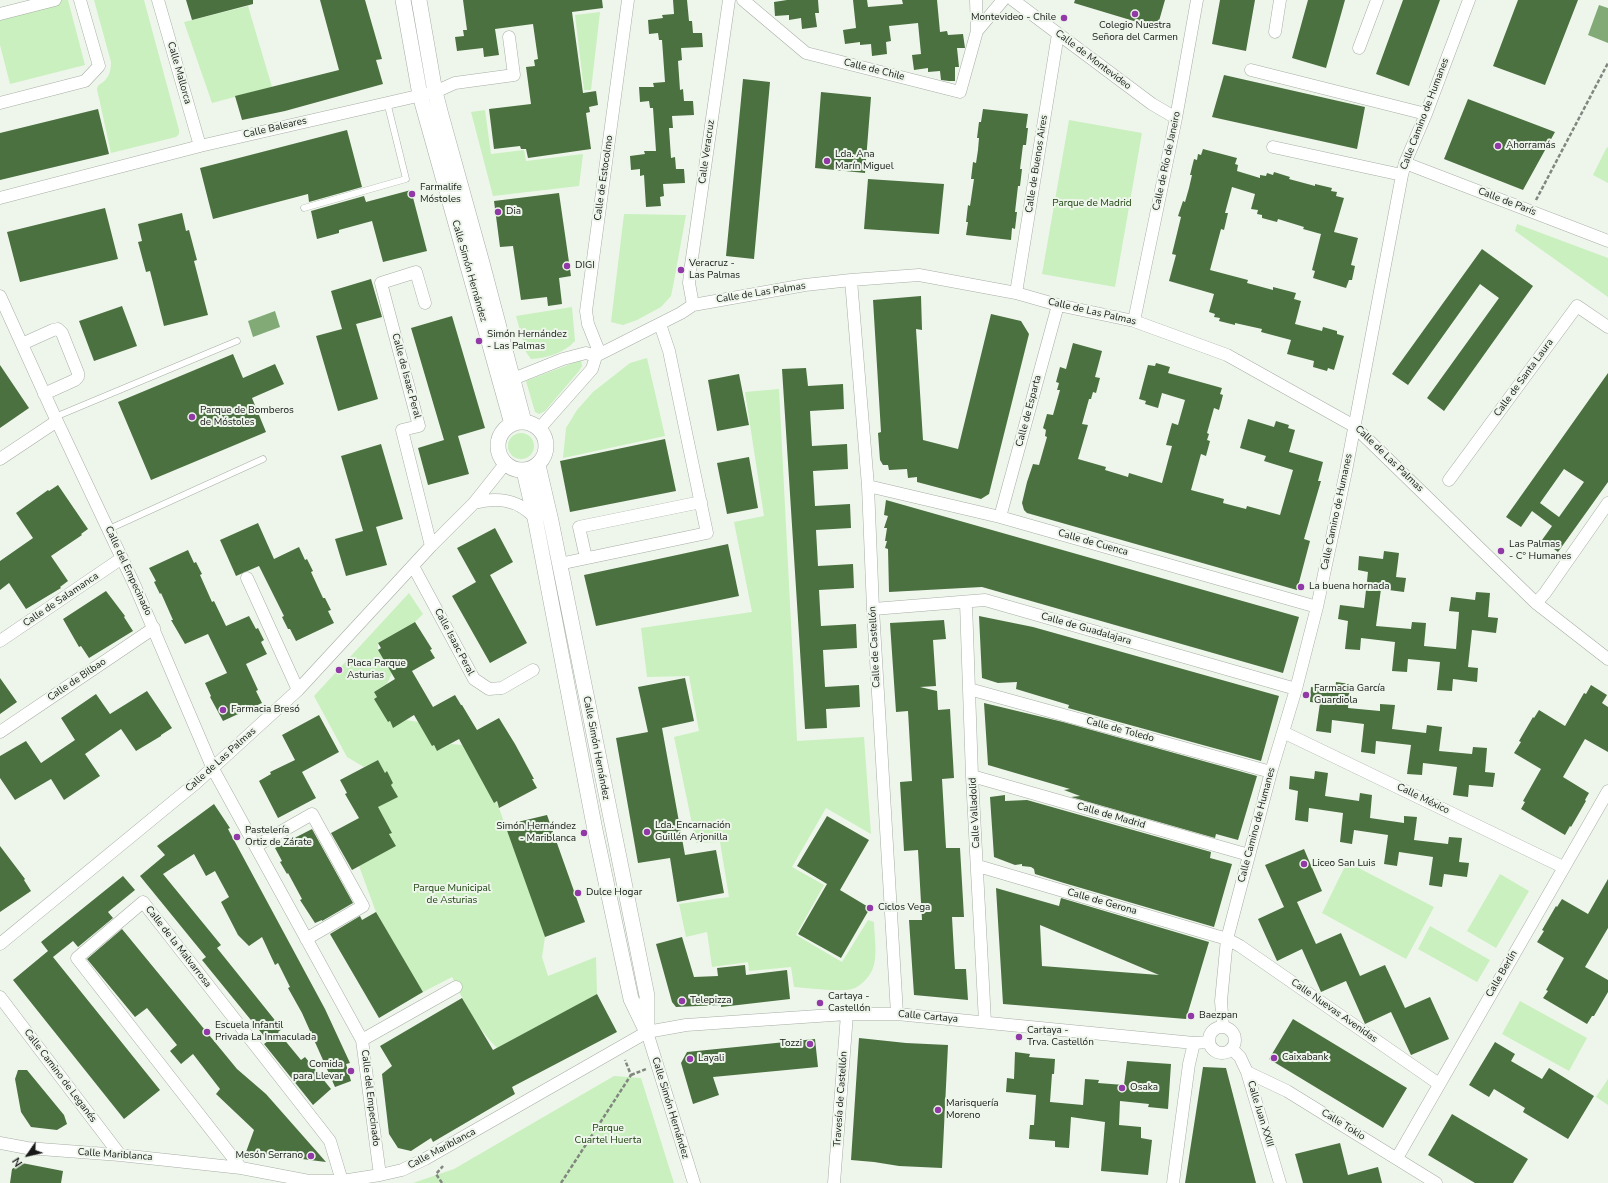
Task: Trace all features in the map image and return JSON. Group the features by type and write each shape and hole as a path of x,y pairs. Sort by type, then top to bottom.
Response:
{"street":[{"path":"0,14 55,0"},
{"path":"0,103 85,81 99,66 80,0"},
{"name":"Calle Mallorca","path":"158,0 200,146"},
{"name":"Calle Simón Hernández","path":"403,0 420,95 518,423"},
{"name":"Calle Simón Hernández","path":"419,0 435,92 513,378 518,423"},
{"name":"Calle de Estocolmo","path":"598,355 588,324 586,311 628,0"},
{"name":"Calle Veracruz","path":"693,304 689,284 690,272 729,0"},
{"name":"Calle de Chile","path":"743,0 806,53 960,92 977,31 976,0"},
{"name":"Calle de Chile","path":"977,31 1003,0"},
{"name":"Calle de Montevideo","path":"1013,0 1152,104 1176,118"},
{"name":"Calle de Río de Janeiro","path":"1134,321 1176,118 1197,0"},
{"path":"1275,32 1280,0"},
{"path":"1359,48 1377,0"},
{"name":"Calle Camino de Humanes","path":"1223,1027 1220,1001 1227,939 1271,772 1296,689 1317,607 1346,471 1402,175 1405,163 1426,114 1469,0"},
{"name":"Calle de Buenos Aires","path":"1016,293 1058,34"},
{"name":"Calle Baleares","path":"0,198 200,146 435,92 455,83 514,75 509,37"},
{"path":"1251,70 1426,114"},
{"path":"1273,147 1402,175"},
{"name":"Calle de París","path":"1405,163 1608,241"},
{"name":"Calle de Isaac Peral","path":"425,303 416,272 381,283 419,426 402,430 431,546"},
{"name":"Calle de Las Palmas","path":"598,355 681,313 693,304 805,286 852,280 919,275 1016,293 1134,321 1227,356 1354,426 1536,603 1608,659"},
{"name":"Calle de Castellón","path":"852,280 868,486 873,609 896,1014"},
{"name":"Calle del Empecinado","path":"0,296 44,394 154,628 213,768 362,1040 380,1175"},
{"name":"Calle de Esparta","path":"1000,517 1058,304"},
{"name":"Calle de Santa Laura","path":"1449,480 1577,306 1608,327"},
{"path":"559,564 707,533 669,351 660,324"},
{"path":"22,344 53,330 58,329 62,333 78,373 78,377 75,380 44,394"},
{"path":"513,378 563,359 586,353 598,355 592,369 539,429"},
{"path":"0,458 56,419"},
{"path":"518,423 532,424 539,429 545,438 546,451 538,465 524,471 515,470 505,464 499,456 498,445 500,436 505,429 518,423"},
{"name":"Calle de Las Palmas","path":"0,944 213,768 298,690 431,546 474,503 505,464"},
{"name":"Calle Simón Hernández","path":"538,465 551,520 647,996 647,1032"},
{"name":"Calle Simón Hernández","path":"524,471 535,518 595,830 631,999 647,1032 694,1183"},
{"name":"Calle de Cuenca","path":"868,486 1000,517 1317,607"},
{"path":"474,503 495,499 510,501 520,505 530,512 535,518"},
{"path":"586,558 579,527 701,502"},
{"path":"1536,603 1545,593 1608,503"},
{"name":"Calle de Salamanca","path":"0,641 122,558"},
{"name":"Calle Isaac Peral","path":"413,566 474,679 489,689 502,688 533,670"},
{"path":"247,578 298,690"},
{"name":"Calle de Guadalajara","path":"873,609 966,603 985,600 1296,689"},
{"name":"Calle Valladolid","path":"966,603 972,776 978,866 985,1022"},
{"name":"Calle de Bilbao","path":"0,732 154,628"},
{"name":"Calle de Toledo","path":"969,689 1271,772"},
{"name":"Calle México","path":"1283,732 1563,866"},
{"name":"Calle de Madrid","path":"972,776 1249,855"},
{"name":"Calle Berlín","path":"1396,1158 1563,866 1608,791"},
{"path":"256,846 312,814 362,906 306,939"},
{"name":"Calle de Gerona","path":"978,866 1227,939"},
{"name":"Calle de la Malvarrosa","path":"241,1168 77,958 143,902 330,1141 342,1181"},
{"name":"Calle Nuevas Avenidas","path":"1227,939 1247,950 1439,1084"},
{"path":"362,1040 456,986"},
{"name":"Calle Camino de Leganés","path":"0,997 120,1155"},
{"name":"Calle Cartaya","path":"647,1032 686,1025 847,1014 896,1014 1194,1043 1209,1042"},
{"name":"Travesía de Castellón","path":"834,1183 847,1014"},
{"path":"1223,1027 1232,1033 1235,1038 1234,1044 1232,1049 1228,1052 1218,1052 1214,1050 1209,1042 1210,1036 1217,1028 1223,1027"},
{"name":"Calle Mariblanca","path":"0,1143 27,1148 120,1155 241,1168 308,1182 342,1181 380,1175 402,1170 425,1159 647,1032"},
{"path":"1173,1183 1189,1064 1194,1043"},
{"name":"Calle Juan XXIII","path":"1232,1049 1240,1056 1247,1072 1280,1183"},
{"name":"Calle Tokio","path":"1247,1072 1287,1091 1436,1183"}],"lane":[{"path":"304,208 406,179 387,102"},
{"path":"56,419 237,341"},
{"path":"109,530 263,460"}],"path":[{"path":"1531,211 1608,62"},
{"path":"561,1183 631,1075 620,1048"}],"green space":[{"path":"55,0 68,0 85,65 10,84 0,45 0,14"},
{"path":"94,0 144,0 179,130 179,134 176,137 111,153 97,89 108,76 111,62"},
{"path":"248,6 272,87 212,103 184,22"},
{"path":"600,12 591,90 584,90 575,15"},
{"path":"485,110 491,154 524,150 526,161 583,154 579,186 493,196 471,112"},
{"name":"Parque de Madrid","path":"1069,120 1142,133 1115,287 1042,274"},
{"path":"1607,147 1608,148 1608,183 1593,175"},
{"path":"624,214 686,215 671,296 661,307 637,320 623,325 611,322"},
{"path":"1517,224 1608,258 1608,297 1515,231"},
{"path":"572,307 575,341 560,352 531,359 526,352 516,316"},
{"path":"647,358 665,436 563,458 566,428 577,410 593,392 630,363"},
{"path":"581,360 582,366 579,371 545,411 539,414 535,412 526,381"},
{"path":"779,389 797,741 864,737 871,834 826,808 792,867 824,885 796,935 842,962 868,920 874,922 876,951 873,968 870,974 858,986 843,990 794,987 791,967 749,971 748,962 712,967 707,932 686,937 679,904 729,897 720,842 696,843 674,737 699,731 689,676 647,677 641,628 752,612 734,522 764,516 745,392"},
{"path":"521,433 530,437 534,446 530,455 521,459 512,455 508,446 512,437"},
{"name":"Parque Municipal de Asturias","path":"409,593 423,614 415,622 378,643 378,650 392,673 387,684 374,692 377,697 374,699 388,722 390,721 393,727 406,720 418,722 437,751 451,744 462,745 494,802 496,802 499,808 545,937 542,957 548,976 596,957 597,994 497,1048 477,1023 452,977 423,992 376,912 359,866 396,846 375,808 397,797 391,785 393,783 387,772 385,773 378,760 364,767 347,757 314,696"},
{"path":"1347,862 1434,907 1406,959 1322,913"},
{"path":"1500,874 1529,891 1496,948 1467,931"},
{"path":"1430,926 1490,960 1477,982 1418,949"},
{"path":"1520,1001 1587,1038 1569,1071 1502,1034"},
{"name":"Parque Cuartel Huerta","path":"614,1076 641,1078 674,1183 413,1183 454,1169"},
{"path":"1608,1079 1608,1105 1596,1097"}],"shaded area":[{"path":"1599,5 1608,8 1608,43 1588,35"},
{"path":"275,311 280,327 253,337 248,321"}],"building":[{"path":"186,0 253,0 253,4 192,20"},
{"path":"320,0 365,0 382,59 376,60 383,84 285,111 242,120 235,96 339,70"},
{"path":"463,0 602,0 603,8 572,12 583,93 596,91 598,105 589,107 590,112 586,113 591,149 528,158 526,149 521,149 520,146 494,149 489,109 531,104 526,67 535,66 534,60 538,59 533,24 495,29 499,55 484,57 483,48 457,51 455,37 464,36 463,30 467,30"},
{"path":"673,0 687,0 689,21 692,21 693,33 702,33 703,47 681,48 682,60 678,61 680,90 683,89 684,101 693,101 694,115 672,116 673,128 669,128 671,158 675,157 676,169 684,169 685,183 663,184 664,196 660,197 661,206 646,207 644,175 640,176 640,169 631,170 630,156 645,154 644,151 656,151 653,108 650,108 649,101 640,102 639,87 654,87 653,83 665,82 662,40 659,40 658,33 649,34 648,20 663,18 662,15 674,14"},
{"path":"787,0 818,0 819,13 815,13 817,27 802,29 801,18 789,20 789,15 775,16 774,2"},
{"path":"853,0 867,0 868,7 903,4 902,0 937,0 940,32 947,31 948,35 963,34 965,48 957,48 959,67 955,67 955,81 941,80 940,71 928,72 928,68 914,70 912,55 921,54 918,23 889,26 891,41 886,42 887,54 872,56 871,44 860,45 860,42 845,44 843,30 856,28"},
{"name":"Colegio Nuestra Señora del Carmen","path":"1075,0 1165,0 1157,28 1074,3"},
{"path":"1220,0 1255,0 1246,51 1212,44"},
{"path":"1308,0 1345,0 1326,68 1292,58"},
{"path":"1403,0 1440,0 1409,86 1376,74"},
{"path":"1518,0 1578,0 1545,85 1493,66"},
{"path":"1224,75 1365,107 1357,149 1212,117"},
{"path":"743,79 770,82 754,259 726,256"},
{"path":"821,92 871,97 865,173 815,168"},
{"name":"Ahorramás","path":"1468,99 1555,132 1523,190 1444,159"},
{"path":"98,109 109,154 0,180 0,133"},
{"path":"983,109 1028,114 1026,145 1023,145 1020,169 1022,169 1020,186 1018,186 1015,212 1017,212 1015,229 1012,228 1011,240 966,235 968,205 970,206 974,179 971,179 973,162 976,163 979,122 981,122"},
{"path":"347,130 362,187 309,202 308,194 213,219 200,168"},
{"path":"1203,149 1237,158 1235,164 1238,165 1237,171 1260,178 1260,175 1266,176 1267,173 1273,175 1274,172 1290,177 1289,179 1315,186 1315,184 1332,188 1331,191 1337,192 1336,196 1344,198 1334,232 1358,238 1351,265 1355,266 1352,280 1349,280 1346,288 1313,278 1315,271 1312,270 1321,234 1303,229 1304,227 1278,219 1277,222 1262,218 1262,215 1257,214 1258,210 1251,209 1255,194 1232,187 1225,213 1228,213 1224,230 1221,229 1210,270 1248,280 1247,283 1273,290 1273,287 1296,293 1294,299 1301,301 1295,324 1322,331 1323,327 1337,331 1337,334 1344,336 1334,370 1328,368 1327,371 1313,367 1314,361 1287,354 1291,340 1261,332 1262,329 1219,321 1220,318 1214,317 1215,314 1209,312 1214,294 1169,281 1176,255 1172,254 1181,217 1178,216 1183,201 1185,202 1189,188 1192,175 1190,175 1194,159 1197,160 1198,154 1201,155"},
{"path":"868,179 944,184 939,234 864,229"},
{"path":"411,190 427,251 383,262 372,221 339,230 339,233 317,239 311,211 364,196 366,202"},
{"path":"559,193 571,276 559,278 562,304 548,306 547,297 521,300 513,246 500,247 494,201"},
{"path":"105,208 118,259 20,282 7,232"},
{"path":"182,213 186,231 189,230 197,260 194,261 208,315 164,326 150,271 146,272 138,242 142,241 138,224"},
{"path":"1482,249 1533,286 1444,411 1427,398 1499,298 1480,284 1408,385 1392,374"},
{"path":"371,279 382,317 356,324 378,399 338,411 316,336 342,329 331,291"},
{"path":"921,296 922,330 916,329 923,440 958,449 991,314 1021,321 1029,334 989,494 981,499 917,482 917,477 908,478 907,469 889,470 888,465 883,465 880,460 878,433 881,432 873,300"},
{"path":"122,306 137,346 94,361 79,321"},
{"path":"452,316 485,428 458,436 469,474 428,485 418,448 444,440 411,328"},
{"path":"1073,343 1102,351 1095,377 1100,378 1096,393 1093,392 1091,399 1089,399 1082,424 1088,425 1078,459 1106,467 1105,470 1128,477 1129,473 1162,483 1172,446 1166,445 1172,423 1178,425 1185,400 1162,393 1158,408 1145,404 1146,401 1139,399 1148,365 1155,366 1156,363 1170,367 1168,373 1222,388 1220,394 1223,395 1219,410 1214,408 1207,433 1209,434 1207,440 1210,441 1206,456 1201,454 1191,490 1224,499 1223,503 1246,509 1247,506 1280,515 1293,470 1264,461 1266,456 1240,448 1248,419 1274,427 1276,421 1289,425 1288,428 1295,430 1289,452 1323,462 1318,481 1321,481 1304,539 1310,541 1297,590 1027,513 1024,510 1022,503 1027,482 1033,464 1039,465 1047,437 1045,436 1046,430 1043,428 1047,414 1053,415 1060,390 1057,390 1059,383 1056,382 1060,367 1066,369"},
{"name":"Parque de Bomberos de Móstoles","path":"233,354 243,378 275,364 284,384 252,398 266,432 151,480 118,402"},
{"path":"0,365 29,408 0,428"},
{"path":"806,368 808,386 843,384 844,409 810,411 812,446 847,444 848,469 813,471 815,506 850,504 851,528 816,530 818,566 853,564 854,588 819,590 821,626 856,624 857,648 823,650 825,687 859,685 860,707 826,709 827,728 805,729 782,369"},
{"path":"1608,373 1608,482 1558,552 1542,540 1552,526 1532,511 1521,527 1506,517","holes":["1564,469 1584,482 1559,517 1540,503"]},
{"path":"739,374 749,425 717,431 708,380"},
{"path":"665,439 676,491 570,512 560,461"},
{"path":"381,444 403,519 376,527 387,565 346,576 335,539 363,531 341,456"},
{"path":"749,457 758,508 727,514 717,463"},
{"path":"58,485 88,529 81,534 82,535 51,556 68,581 60,587 61,588 26,609 9,583 0,590 0,561 33,538 16,513 48,490 49,491"},
{"path":"886,500 1299,617 1283,673 982,587 889,592 888,549 885,548 887,541 885,541 887,528 884,528 888,516 884,515"},
{"path":"258,523 274,559 299,547 305,560 307,559 313,571 311,572 323,598 325,598 331,610 328,611 334,623 296,641 282,617 284,616 259,566 236,576 220,540"},
{"path":"495,528 513,562 490,575 527,643 490,663 452,596 476,582 457,548"},
{"path":"728,544 739,596 596,626 584,575"},
{"path":"188,550 194,563 196,562 202,574 200,575 212,602 214,601 226,626 249,616 256,629 258,628 264,640 261,642 267,654 246,664 258,690 256,691 262,703 223,721 210,697 211,696 205,683 227,673 208,634 185,644 171,620 173,620 161,593 160,594 154,582 156,581 149,568"},
{"path":"1384,551 1399,553 1396,577 1406,578 1404,592 1381,589 1376,626 1411,629 1412,622 1426,623 1424,646 1456,649 1459,612 1449,611 1451,597 1475,600 1476,592 1490,593 1488,617 1498,618 1496,633 1472,630 1468,667 1478,668 1477,682 1453,679 1452,691 1437,690 1440,662 1408,659 1407,672 1392,671 1395,642 1361,638 1360,650 1345,649 1348,621 1338,619 1340,605 1364,608 1368,572 1358,570 1359,556 1383,559"},
{"path":"106,591 125,616 124,617 133,631 89,658 81,646 79,647 63,619"},
{"path":"979,616 1033,627 1279,696 1261,761 1068,708 1069,705 1016,689 1017,682 998,683 982,678"},
{"path":"944,620 946,639 933,640 936,686 920,687 937,691 938,710 950,709 954,778 942,779 946,848 960,848 964,917 952,917 955,969 966,969 968,1000 914,995 909,920 922,920 918,850 904,851 900,782 912,781 908,711 896,712 890,623"},
{"path":"415,622 432,649 430,650 435,658 412,671 433,707 455,695 477,730 499,718 534,779 532,779 537,788 499,808 497,801 494,803 459,739 437,751 434,745 432,746 414,715 393,728 390,721 388,722 374,699 377,697 374,692 395,679 378,650 381,648 378,643"},
{"path":"0,678 17,702 0,714"},
{"path":"685,678 694,721 662,728 685,855 716,850 724,893 677,902 670,858 638,863 616,738 648,732 638,687"},
{"path":"1336,682 1350,684 1348,708 1380,711 1380,704 1395,705 1392,729 1426,733 1427,725 1442,727 1439,751 1472,754 1473,747 1487,748 1485,772 1495,773 1493,787 1469,785 1468,797 1453,795 1457,767 1423,763 1422,775 1407,774 1411,745 1376,741 1375,754 1361,752 1364,724 1332,720 1331,733 1316,731 1320,703 1310,702 1311,687 1335,690"},
{"path":"1591,685 1607,695 1602,703 1608,707 1608,752 1585,739 1563,777 1589,793 1585,800 1586,801 1565,835 1521,809 1525,802 1523,801 1541,769 1514,753 1521,742 1519,741 1533,717 1534,718 1539,710 1565,726 1584,693 1586,694"},
{"path":"147,691 172,728 136,751 121,729 85,754 100,776 64,800 51,779 15,800 0,778 0,756 26,741 41,763 75,740 61,718 96,694 110,714"},
{"path":"984,703 1063,722 1257,776 1238,840 1216,834 1215,838 1071,797 1080,796 1064,790 1070,789 988,765"},
{"path":"319,715 339,752 302,772 316,798 278,818 259,781 271,774 270,772 295,760 282,735"},
{"path":"378,760 385,773 387,771 393,783 391,785 398,797 378,807 392,833 389,834 396,846 352,870 331,833 359,818 345,794 347,793 340,780"},
{"path":"1315,771 1328,773 1325,796 1359,801 1360,793 1372,795 1370,818 1404,823 1404,816 1417,817 1414,840 1448,844 1449,837 1462,838 1459,862 1469,863 1467,877 1444,874 1442,887 1429,885 1433,857 1399,852 1397,866 1384,864 1388,835 1354,830 1352,844 1340,842 1343,813 1309,808 1308,822 1295,820 1298,791 1289,789 1290,776 1314,779"},
{"path":"1005,795 1005,801 1027,800 1211,852 1210,858 1232,864 1214,927 1035,874 1034,869 1031,867 1022,866 1022,864 1015,865 994,857 990,797"},
{"path":"214,804 230,828 228,829 325,1009 350,1063 346,1064 351,1081 335,1087 302,1013 288,988 290,987 278,963 275,965 262,937 249,946 238,935 221,902 229,897 215,871 206,876 194,854 163,874 221,945 217,948 282,1029 278,1032 301,1060 305,1057 331,1089 313,1105 264,1044 268,1041 202,960 206,957 140,876 165,855 157,846"},
{"path":"547,815 585,922 545,937 505,825"},
{"path":"827,816 869,840 840,890 870,908 841,958 798,934 827,884 797,866"},
{"path":"312,829 353,903 322,921 315,923 300,900 302,899 288,873 287,874 280,862 282,861 275,848"},
{"path":"0,846 25,879 24,880 31,891 0,912"},
{"path":"1304,849 1322,891 1297,902 1316,944 1341,933 1360,976 1385,965 1405,1008 1430,997 1449,1039 1411,1055 1391,1012 1365,1024 1346,981 1321,992 1302,949 1277,961 1258,919 1284,907 1265,865"},
{"path":"123,876 135,890 108,912 113,918 78,947 73,941 53,957 160,1090 124,1119 13,980 48,951 41,942"},
{"path":"1608,879 1608,928 1585,967 1608,980 1608,992 1594,1016 1592,1016 1587,1024 1543,998 1564,958 1537,942 1544,931 1542,930 1556,906 1557,907 1562,899 1588,914"},
{"path":"996,888 1059,906 1061,898 1209,942 1186,1019 1003,1004","holes":["1040,925 1159,975 1042,966"]},
{"path":"376,912 423,992 379,1018 330,934 360,916 362,920"},
{"path":"122,929 237,1069 266,1094 326,1162 246,1152 254,1130 216,1094 220,1089 193,1054 181,1064 170,1051 177,1045 147,1008 135,1017 87,959"},
{"path":"682,937 694,977 718,976 717,968 745,965 746,975 787,970 790,999 721,1007 721,1005 676,1007 672,1002 656,944"},
{"path":"597,994 617,1032 512,1087 515,1094 433,1142 431,1138 411,1151 398,1148 389,1134 382,1074 392,1066 380,1046 462,998 493,1050"},
{"path":"1293,1019 1407,1088 1383,1128 1269,1059"},
{"path":"859,1038 906,1043 948,1045 942,1168 899,1166 851,1160"},
{"path":"815,1039 818,1067 713,1077 719,1095 693,1104 681,1063 687,1052"},
{"path":"1495,1042 1515,1054 1511,1061 1542,1079 1549,1068 1594,1096 1568,1139 1523,1112 1525,1108 1494,1089 1489,1097 1469,1085"},
{"path":"1015,1052 1030,1054 1029,1057 1055,1059 1054,1074 1052,1074 1050,1102 1083,1105 1085,1079 1099,1080 1098,1083 1124,1085 1127,1061 1171,1064 1168,1109 1148,1107 1149,1104 1120,1101 1119,1125 1141,1127 1141,1138 1152,1140 1148,1175 1101,1171 1105,1122 1071,1117 1069,1148 1055,1147 1055,1141 1029,1139 1030,1125 1034,1125 1036,1095 1006,1092 1007,1078 1014,1079"},
{"path":"1203,1067 1226,1068 1256,1183 1185,1183"},
{"path":"18,1070 27,1070 64,1115 67,1124 57,1130 31,1127 21,1112 15,1079"},
{"path":"1452,1114 1528,1159 1513,1183 1475,1183 1428,1155"},
{"path":"1340,1143 1348,1175 1378,1167 1382,1183 1303,1183 1295,1154"},
{"path":"22,1163 63,1171 61,1183 10,1183 12,1169"}],"place":[{"name":"Colegio Nuestra Señora del Carmen","path":"1135,14"},
{"name":"Montevideo - Chile","path":"1064,18"},
{"name":"Ahorramás","path":"1498,146"},
{"name":"Lda. Ana Marín Miguel","path":"827,161"},
{"name":"Farmalife Móstoles","path":"412,194"},
{"name":"Dia","path":"498,212"},
{"name":"DIGI","path":"567,266"},
{"name":"Veracruz - Las Palmas","path":"681,270"},
{"name":"Simón Hernández - Las Palmas","path":"479,341"},
{"name":"Parque de Bomberos de Móstoles","path":"192,417"},
{"name":"Las Palmas - Cº Humanes","path":"1501,551"},
{"name":"La buena hornada","path":"1301,587"},
{"name":"Placa Parque Asturias","path":"339,670"},
{"name":"Farmacia García Guardiola","path":"1306,695"},
{"name":"Farmacia Bresó","path":"223,710"},
{"name":"Lda. Encarnación Guillén Arjonilla","path":"647,832"},
{"name":"Simón Hernández - Mariblanca","path":"584,833"},
{"name":"Pastelería Ortiz de Zárate","path":"237,837"},
{"name":"Liceo San Luis","path":"1304,864"},
{"name":"Dulce Hogar","path":"578,893"},
{"name":"Ciclos Vega","path":"870,908"},
{"name":"Telepizza","path":"682,1001"},
{"name":"Cartaya - Castellón","path":"820,1003"},
{"name":"Baezpan","path":"1191,1016"},
{"name":"Escuela Infantil Privada La Inmaculada","path":"207,1032"},
{"name":"Cartaya - Trva. Castellón","path":"1019,1037"},
{"name":"Tozzi","path":"810,1044"},
{"name":"Caixabank","path":"1274,1058"},
{"name":"Layali","path":"690,1059"},
{"name":"Comida para Llevar","path":"351,1071"},
{"name":"Osaka","path":"1122,1088"},
{"name":"Marisquería Moreno","path":"938,1110"},
{"name":"Mesón Serrano","path":"311,1156"}]}
